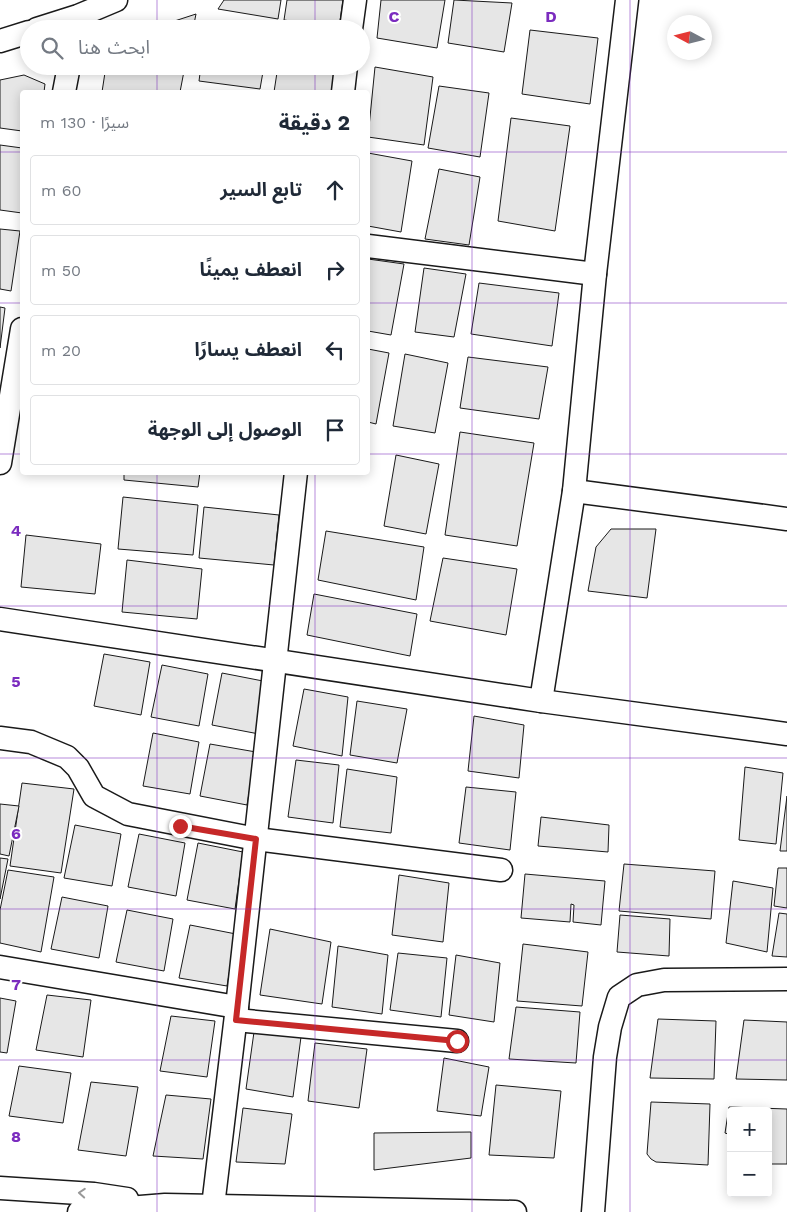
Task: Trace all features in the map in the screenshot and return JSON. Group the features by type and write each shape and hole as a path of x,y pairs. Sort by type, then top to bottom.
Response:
{"street":[{"path":"81,20 116,0"},
{"path":"352,20 355,0"},
{"path":"541,702 574,491 595,274 627,0"},
{"path":"0,41 20,35"},
{"path":"64,90 67,75"},
{"path":"343,90 345,75"},
{"path":"370,246 595,274"},
{"path":"0,463 20,342"},
{"path":"213,1206 296,475"},
{"path":"574,491 787,519"},
{"path":"0,619 541,702 787,734"},
{"path":"0,738 31,742 68,757 78,768 94,796 128,814 256,839 501,870"},
{"path":"0,967 236,1013 457,1041"},
{"path":"592,1212 605,1057 610,1027 619,998 637,985 664,980 787,978"},
{"path":"0,1188 94,1194 165,1205"},
{"path":"78,1212 165,1205 515,1212"}],"building":[{"path":"224,0 281,0 278,19 218,9"},
{"path":"287,0 343,0 340,20 284,20"},
{"path":"381,0 445,0 437,48 377,38"},
{"path":"454,0 512,3 504,52 448,43"},
{"path":"196,14 195,20 178,20"},
{"path":"530,30 598,38 590,104 522,94"},
{"path":"375,67 433,77 424,145 370,137"},
{"path":"24,75 45,84 44,90 20,90 20,131 0,128 0,80"},
{"path":"105,75 183,75 180,90 102,90"},
{"path":"200,75 262,75 260,89 199,81"},
{"path":"277,75 334,75 332,90 274,90"},
{"path":"439,86 489,93 480,157 428,148"},
{"path":"511,118 570,126 555,231 498,221"},
{"path":"0,145 20,148 20,213 0,210"},
{"path":"370,153 412,161 401,232 370,226"},
{"path":"439,169 480,177 469,245 425,239"},
{"path":"0,229 20,231 11,291 0,289"},
{"path":"370,259 404,264 391,335 370,331"},
{"path":"424,268 466,274 454,337 415,332"},
{"path":"479,283 559,293 552,346 471,334"},
{"path":"0,307 5,308 0,348"},
{"path":"370,349 389,353 376,424 370,422"},
{"path":"405,354 448,363 435,433 393,426"},
{"path":"468,357 548,367 539,419 460,408"},
{"path":"460,432 534,443 517,546 445,535"},
{"path":"396,455 439,464 426,534 384,526"},
{"path":"124,475 200,475 198,487 124,480"},
{"path":"123,497 198,505 193,555 118,549"},
{"path":"204,507 279,515 274,565 199,558"},
{"path":"611,529 656,529 647,598 588,591 596,547"},
{"path":"326,531 424,547 416,600 318,580"},
{"path":"26,535 101,544 95,594 21,587"},
{"path":"443,558 517,569 506,635 430,621"},
{"path":"127,560 202,569 197,619 122,612"},
{"path":"314,594 417,614 410,656 307,635"},
{"path":"104,654 150,662 141,715 94,706"},
{"path":"162,665 208,674 199,726 151,717"},
{"path":"222,673 268,682 259,734 212,725"},
{"path":"304,689 348,697 342,756 293,746"},
{"path":"357,701 407,709 397,763 350,755"},
{"path":"474,716 524,725 519,778 468,771"},
{"path":"153,733 199,742 190,794 143,786"},
{"path":"210,744 256,752 247,805 200,796"},
{"path":"296,760 339,765 333,823 288,817"},
{"path":"745,767 783,773 776,844 739,840"},
{"path":"347,769 397,777 391,833 340,827"},
{"path":"22,783 74,789 61,873 10,866"},
{"path":"466,787 516,792 510,850 459,843"},
{"path":"787,796 787,851 780,851"},
{"path":"0,804 19,806 9,856 0,854"},
{"path":"541,817 609,825 608,852 538,846"},
{"path":"75,825 121,834 112,886 64,878"},
{"path":"139,834 185,843 176,896 128,887"},
{"path":"198,843 243,852 235,909 187,900"},
{"path":"0,858 8,859 0,899"},
{"path":"624,864 715,871 711,919 619,911"},
{"path":"778,868 787,868 787,908 774,906"},
{"path":"8,870 54,877 41,952 0,943 0,910"},
{"path":"525,874 605,881 601,925 573,922 574,905 571,904 570,922 521,918"},
{"path":"399,875 449,883 443,942 392,935"},
{"path":"733,881 773,888 767,952 726,943"},
{"path":"62,897 108,906 99,958 51,949"},
{"path":"127,910 173,919 164,971 116,962"},
{"path":"779,913 787,914 787,957 772,956"},
{"path":"620,915 670,919 669,956 617,952"},
{"path":"190,925 236,934 227,986 179,978"},
{"path":"270,929 331,942 322,1004 260,995"},
{"path":"523,944 588,952 582,1006 517,1001"},
{"path":"338,946 388,955 382,1014 332,1007"},
{"path":"398,953 447,958 441,1017 390,1010"},
{"path":"456,955 500,963 494,1022 449,1015"},
{"path":"47,995 91,1000 83,1057 36,1050"},
{"path":"0,998 16,1001 7,1053 0,1052"},
{"path":"516,1007 580,1012 576,1063 509,1059"},
{"path":"171,1016 215,1021 207,1077 160,1071"},
{"path":"658,1019 716,1021 714,1079 650,1078"},
{"path":"744,1020 787,1022 787,1080 736,1079"},
{"path":"254,1032 301,1037 293,1097 246,1089"},
{"path":"315,1043 367,1049 359,1108 308,1101"},
{"path":"444,1058 489,1067 481,1116 437,1111"},
{"path":"19,1066 71,1073 63,1123 9,1116"},
{"path":"91,1082 138,1087 126,1156 78,1150"},
{"path":"496,1085 561,1091 554,1158 489,1155"},
{"path":"166,1095 211,1099 203,1159 153,1156"},
{"path":"651,1102 710,1104 708,1165 656,1162 651,1159 647,1154"},
{"path":"243,1108 292,1114 285,1164 236,1162"},
{"path":"772,1108 787,1109 787,1164 772,1164"},
{"path":"471,1132 471,1158 374,1170 374,1133"}],"route":[{"path":"180,826 256,839 236,1020 457,1041"}]}
